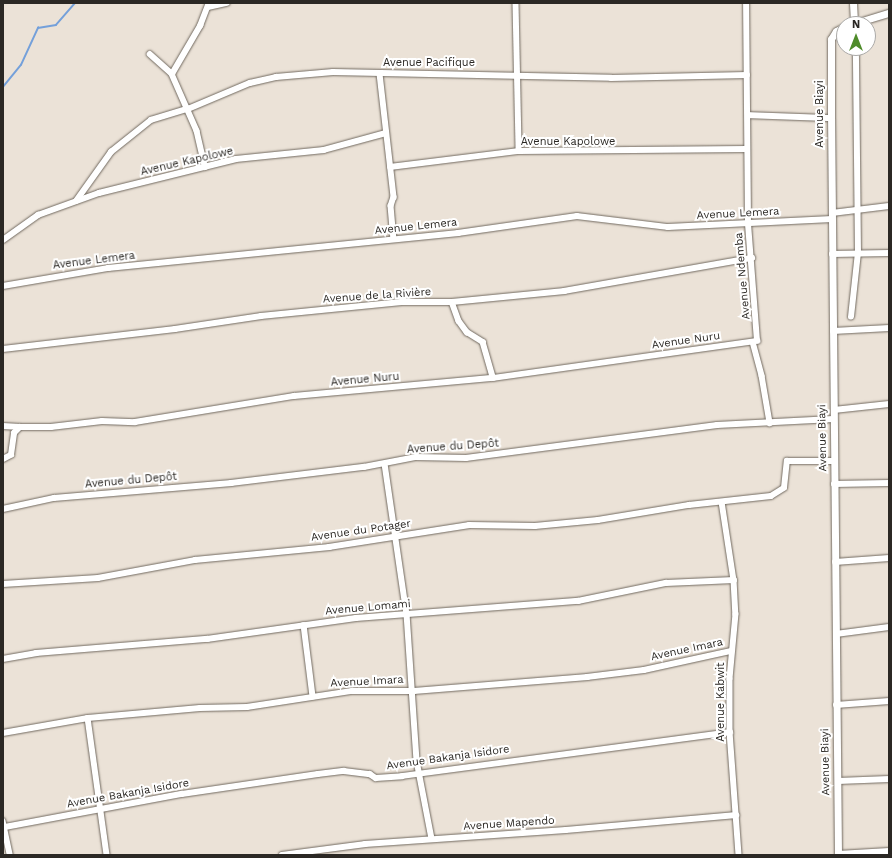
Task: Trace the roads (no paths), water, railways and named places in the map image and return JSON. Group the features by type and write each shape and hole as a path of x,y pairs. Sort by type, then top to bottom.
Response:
{"street":[{"path":"172,74 209,5 227,3"},
{"path":"516,3 515,74 519,151"},
{"name":"Avenue Ndemba","path":"746,3 748,223 758,337 753,342 762,376 770,423"},
{"path":"853,3 853,16"},
{"path":"876,17 889,13"},
{"name":"Avenue Biayi","path":"836,31 831,39 831,118 838,855"},
{"path":"150,54 172,74 197,131 205,167"},
{"path":"851,317 858,254 856,56"},
{"name":"Avenue Pacifique","path":"76,200 94,173 125,139 151,120 188,109 250,84 276,77 333,72 380,74 515,74 611,78 747,75"},
{"path":"380,74 394,198 391,206 394,238"},
{"path":"748,115 831,118"},
{"name":"Avenue Kapolowe","path":"3,240 38,215 76,200 236,159 324,150 386,133"},
{"name":"Avenue Kapolowe","path":"390,167 519,151 747,149"},
{"name":"Avenue Lemera","path":"3,286 108,268 347,245 394,238 458,233 577,216 668,227 748,223 832,216 857,210 889,206"},
{"path":"832,254 889,253"},
{"name":"Avenue de la Rivière","path":"3,349 175,329 261,316 401,302 452,302 564,291 752,258"},
{"path":"452,302 459,321 468,332 483,342 493,378"},
{"path":"833,331 889,328"},
{"name":"Avenue Nuru","path":"3,426 51,428 102,421 135,422 294,396 493,378 753,342"},
{"path":"834,410 889,404"},
{"name":"Avenue du Depôt","path":"3,509 54,498 231,483 385,464 416,457 466,458 717,425 834,419"},
{"path":"3,459 11,455 14,433 20,427"},
{"name":"Avenue du Potager","path":"3,584 98,578 195,560 395,537 469,525 535,526 598,520 722,502 778,493 786,481 787,461 834,461"},
{"path":"385,464 407,614 419,773 432,839"},
{"path":"834,484 889,483"},
{"name":"Avenue Kabwit","path":"722,502 734,580 736,614 731,652 730,732 739,855"},
{"path":"835,562 889,558"},
{"name":"Avenue Lomami","path":"3,659 36,653 207,639 304,625 407,614 578,601 666,583 734,580"},
{"path":"304,625 313,696"},
{"path":"836,634 889,627"},
{"name":"Avenue Imara","path":"3,733 88,718 179,710 247,707 313,696 391,689 414,691 601,675 644,670 731,652"},
{"path":"836,705 889,701"},
{"path":"88,718 102,808 107,855"},
{"name":"Avenue Bakanja Isidore","path":"4,824 330,772 362,772 376,778 730,732"},
{"path":"838,781 889,779"},
{"name":"Avenue Mapendo","path":"282,855 344,846 736,815"},
{"path":"4,824 10,855"},
{"path":"838,855 889,852"}],"waterway":[{"path":"3,87 21,65 38,28 56,25 75,3"}]}
